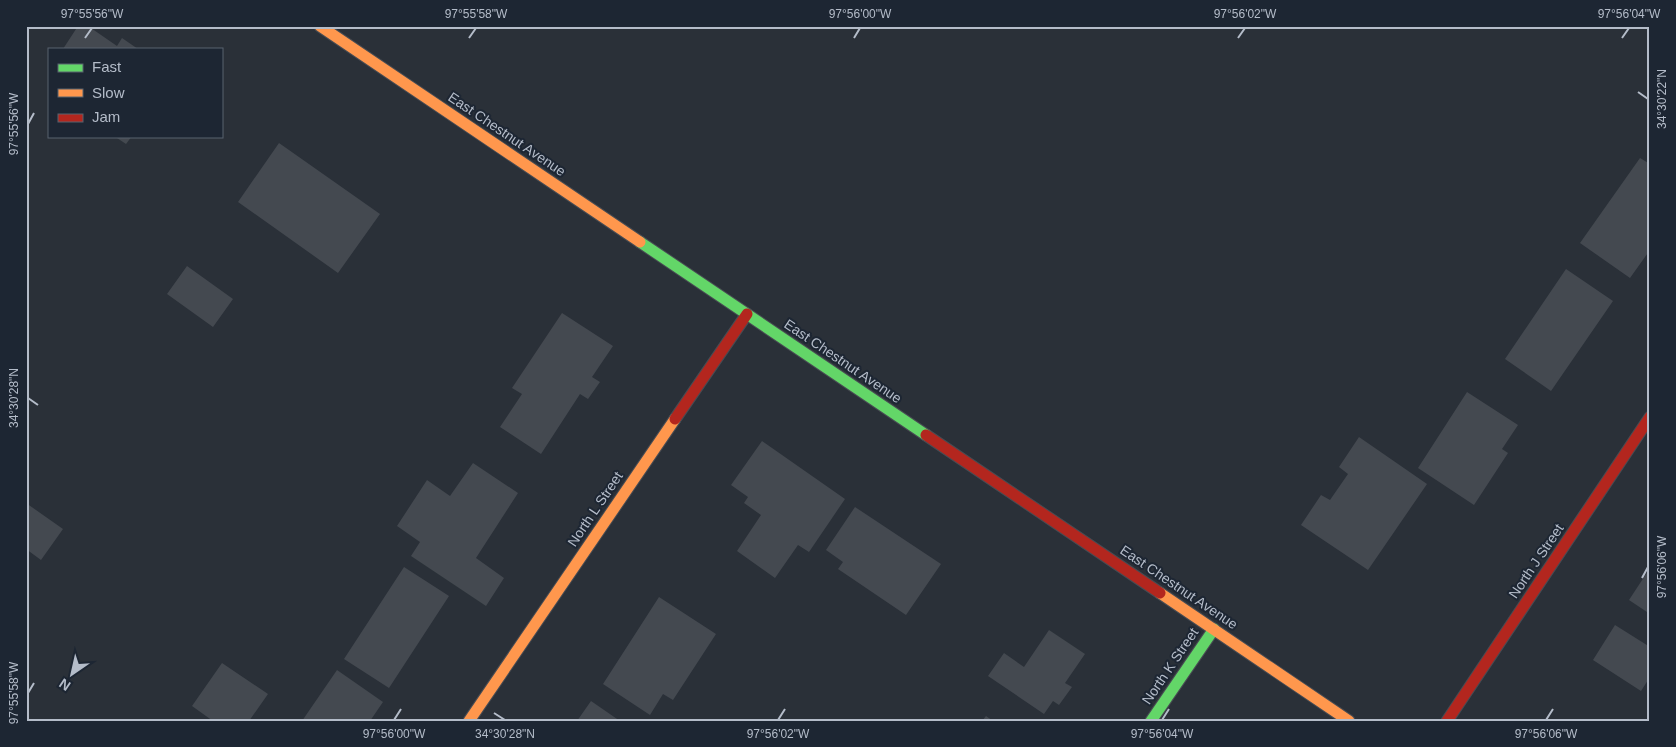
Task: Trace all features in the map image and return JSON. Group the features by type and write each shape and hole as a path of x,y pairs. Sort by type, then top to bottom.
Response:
{"street":[{"name":"East Chestnut Avenue","path":"320,26 1214,628 1349,721"},
{"name":"North L Street","path":"469,721 747,314"},
{"name":"North J Street","path":"1447,721 1650,417"},
{"name":"North K Street","path":"1151,721 1214,628"}],"building":[{"path":"78,26 88,26 117,46 122,38 137,48 64,48"},
{"path":"117,138 130,138 126,144"},
{"path":"279,143 380,214 338,273 238,202"},
{"path":"1640,158 1650,164 1650,250 1630,278 1580,243"},
{"path":"187,266 233,299 213,327 167,294"},
{"path":"1566,269 1613,301 1551,391 1505,359"},
{"path":"562,313 613,346 592,377 600,382 588,399 580,394 541,454 500,427 522,394 512,388"},
{"path":"1467,392 1518,425 1502,449 1508,453 1474,505 1418,468"},
{"path":"1359,437 1427,484 1368,570 1301,525 1321,495 1330,500 1348,474 1339,467"},
{"path":"762,441 845,499 809,552 798,545 775,578 737,551 761,515 744,503 748,497 731,485"},
{"path":"473,463 518,493 476,558 504,578 486,606 411,556 420,542 397,526 427,480 450,496"},
{"path":"26,503 63,529 41,560 26,549"},
{"path":"855,507 941,564 906,615 838,569 843,562 826,550"},
{"path":"404,567 449,596 389,688 344,659"},
{"path":"1650,568 1650,614 1629,600"},
{"path":"659,597 716,634 673,700 663,694 650,715 603,684"},
{"path":"1615,625 1650,647 1650,677 1641,691 1593,660"},
{"path":"1049,630 1085,654 1065,683 1072,687 1059,705 1053,701 1044,714 988,676 1004,653 1024,667"},
{"path":"222,663 268,694 249,721 213,721 192,706"},
{"path":"337,670 383,702 370,721 302,721"},
{"path":"591,701 620,721 577,721"},
{"path":"986,716 993,721 982,721"}],"traffic: fast":[{"path":"640,242 926,435"},
{"path":"1151,721 1214,629"}],"traffic: slow":[{"path":"320,26 640,242"},
{"path":"469,721 675,419"},
{"path":"1160,593 1349,721"}],"traffic: jam":[{"path":"675,419 747,314"},
{"path":"1447,721 1650,417"},
{"path":"926,435 1160,593"}]}
